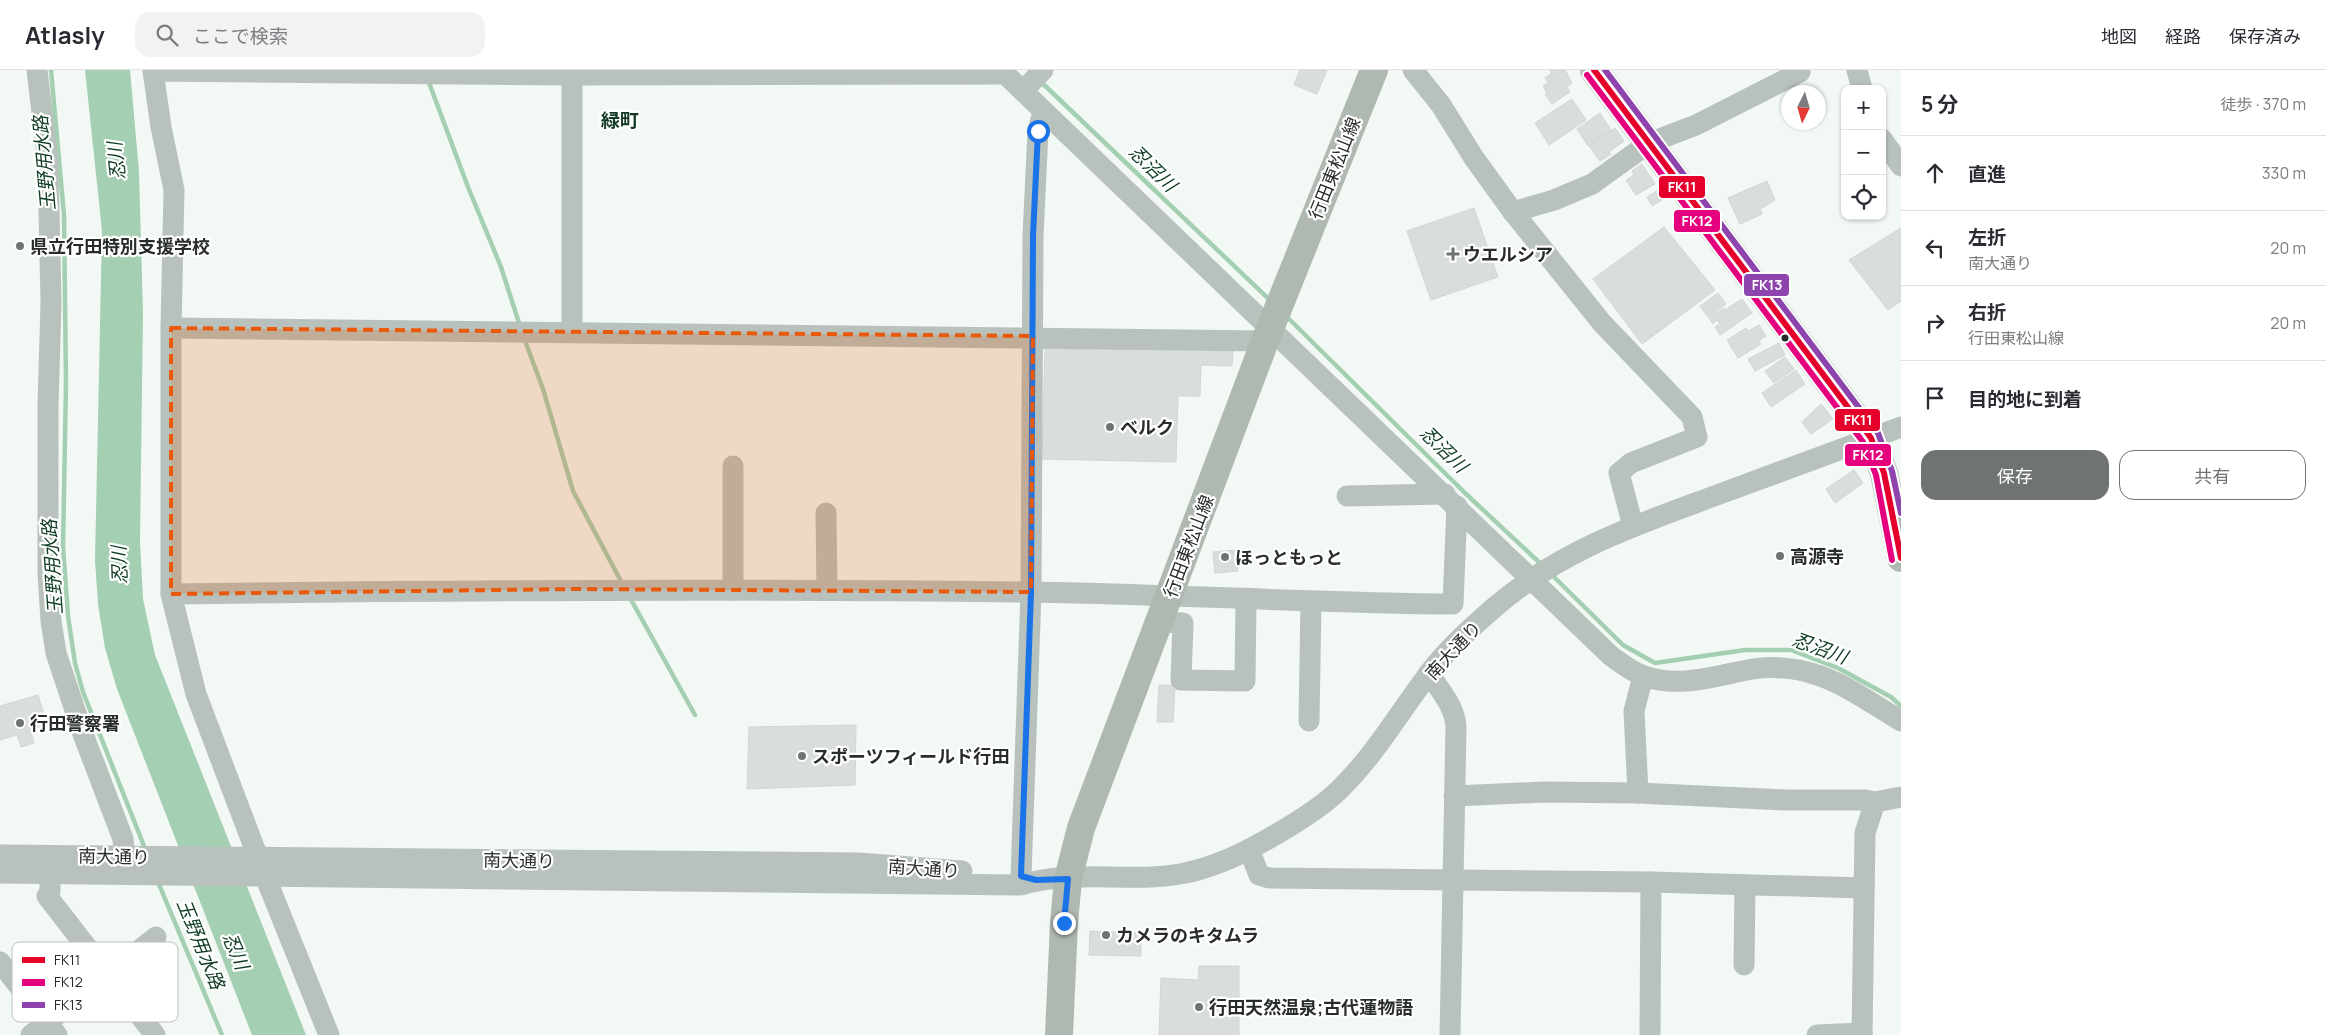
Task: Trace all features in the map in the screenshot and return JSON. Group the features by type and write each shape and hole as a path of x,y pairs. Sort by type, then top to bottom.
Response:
{"main road":[{"name":"行田東松山線","path":"1059,1035 1068,879 1081,828 1268,335 1374,70"},
{"path":"1594,70 1871,438 1884,473 1901,558"}],"street":[{"path":"38,70 48,181 51,303 48,405 48,572 51,622 56,653 83,734 123,839 151,865"},
{"path":"329,1035 256,867 196,694 171,594 171,328 174,190 161,127 153,70 572,75 1003,72 1268,335 1451,500 1611,656 1643,676 1666,682 1716,677 1755,669 1780,669 1814,674 1855,694 1901,722"},
{"path":"1023,91 1043,70"},
{"path":"1413,70 1440,105 1474,158 1513,212 1602,323 1692,417 1697,437 1631,463 1618,473 1633,526"},
{"path":"1857,70 1861,85"},
{"path":"1513,212 1554,200 1592,184 1649,143 1696,125 1802,71"},
{"path":"572,75 572,332"},
{"path":"1029,878 1033,236 1038,131 1043,112"},
{"path":"1886,145 1901,166"},
{"path":"171,328 1032,336 1268,335"},
{"name":"南大通り","path":"0,855 151,865 1021,885 1029,878 1068,879 1097,876 1180,874 1223,861 1249,849 1296,821 1338,792 1372,755 1429,673 1469,630 1532,578 1568,555 1633,526 1901,428"},
{"path":"732,466 733,590"},
{"path":"1347,496 1451,500"},
{"path":"171,594 577,589 828,590 1169,595 1311,602 1454,604 1451,500"},
{"path":"826,513 828,590"},
{"path":"1159,622 1182,623 1181,680 1245,681 1246,599"},
{"path":"1309,721 1311,602"},
{"path":"1429,673 1451,705 1455,715 1450,1035"},
{"path":"1638,793 1634,711 1643,676"},
{"path":"1454,796 1544,792 1638,793 1786,800 1865,800 1875,802 1901,797"},
{"path":"1817,1035 1862,1034 1865,833 1875,802"},
{"path":"1249,849 1258,876 1269,878 1651,882 1864,888"},
{"name":"南大通り","path":"0,872 50,873 151,865"},
{"path":"50,873 50,892 46,896 82,942"},
{"path":"1650,1035 1651,882"},
{"path":"1744,965 1745,885"},
{"path":"150,942 156,937"},
{"path":"0,962 12,980"},
{"path":"45,1031 55,1022"},
{"path":"145,1022 155,1035"}],"highlighted area":[{"path":"171,328 1033,336 1031,592 577,589 171,594"}],"water":[{"name":"忍川","path":"85,70 130,70 139,172 143,313 140,542 143,599 155,655 306,1035 252,1035 117,689 105,648 98,604 95,560 102,231"}],"building":[{"path":"1300,70 1327,70 1317,94 1294,85"},
{"path":"1550,70 1565,70 1572,83 1567,87 1570,92 1552,104 1545,94 1547,93 1543,86 1548,82 1545,78 1551,74"},
{"path":"1572,99 1586,120 1549,145 1535,123"},
{"path":"1600,113 1611,130 1588,146 1577,129"},
{"path":"1615,128 1624,141 1609,152 1611,154 1600,161 1589,146"},
{"path":"1642,164 1655,184 1636,195 1626,180 1634,175 1632,171"},
{"path":"1767,181 1775,200 1760,209 1762,214 1740,224 1728,198"},
{"path":"1661,188 1667,197 1652,206 1647,197"},
{"name":"ウエルシア","path":"1474,208 1498,277 1431,300 1407,231"},
{"path":"1664,227 1715,290 1642,344 1593,279"},
{"path":"1901,228 1901,301 1888,310 1849,260"},
{"path":"1718,293 1726,304 1708,317 1700,306"},
{"path":"1742,299 1752,313 1720,335 1715,327 1720,324 1717,320 1713,324 1709,318"},
{"path":"1759,325 1766,336 1759,341 1761,344 1738,358 1727,340 1746,328 1748,331"},
{"path":"1779,343 1785,355 1755,371 1748,359"},
{"name":"ベルク","path":"1045,346 1233,351 1232,366 1201,365 1200,396 1178,396 1176,462 1042,459"},
{"path":"1785,357 1794,369 1774,383 1765,371"},
{"path":"1796,370 1805,384 1771,407 1762,393"},
{"path":"1821,404 1833,419 1811,434 1802,422"},
{"path":"1854,470 1863,483 1835,503 1826,489"},
{"path":"1236,550 1238,571 1215,573 1213,552"},
{"path":"1159,685 1175,686 1173,722 1157,722"},
{"path":"38,695 48,727 31,732 34,743 21,747 17,735 0,740 0,706"},
{"name":"スポーツフィールド行田","path":"856,725 855,785 747,789 749,727"},
{"path":"1090,931 1141,933 1141,956 1089,955"},
{"name":"行田天然温泉;古代蓮物語","path":"1199,966 1239,966 1239,1035 1159,1035 1161,978 1198,980"}],"waterway":[{"name":"玉野用水路","path":"51,70 64,215 66,384 63,547 68,616 75,663 83,692 146,851"},
{"path":"428,80 468,187 501,267 520,326"},
{"name":"忍沼川","path":"1040,81 1272,302"},
{"name":"忍沼川","path":"1286,316 1465,493 1542,565"},
{"path":"524,338 543,389 573,491 623,585"},
{"name":"忍沼川","path":"1551,574 1623,645 1655,663 1745,650 1791,650 1838,668 1891,697 1901,706"},
{"path":"629,596 695,715"},
{"name":"玉野用水路","path":"158,882 222,1035"}],"transit line":[{"name":"FK11","path":"1594,70 1871,438 1884,473 1901,558"},
{"name":"FK13","path":"1605,70 1878,433 1892,471 1901,513"},
{"name":"FK12","path":"1587,75 1863,442 1876,475 1892,560"}],"place":[{"name":"県立行田特別支援学校","path":"20,246"},
{"name":"ウエルシア","path":"1453,254"},
{"name":"ベルク","path":"1110,427"},
{"name":"高源寺","path":"1780,556"},
{"name":"ほっともっと","path":"1225,557"},
{"name":"行田警察署","path":"20,723"},
{"name":"スポーツフィールド行田","path":"802,756"},
{"name":"カメラのキタムラ","path":"1106,935"},
{"name":"行田天然温泉;古代蓮物語","path":"1199,1007"}],"district":[{"name":"緑町","path":"620,120"}],"route":[{"path":"1038,131 1033,236 1030,487 1031,592 1021,876 1036,880 1068,879 1064,923"}]}
